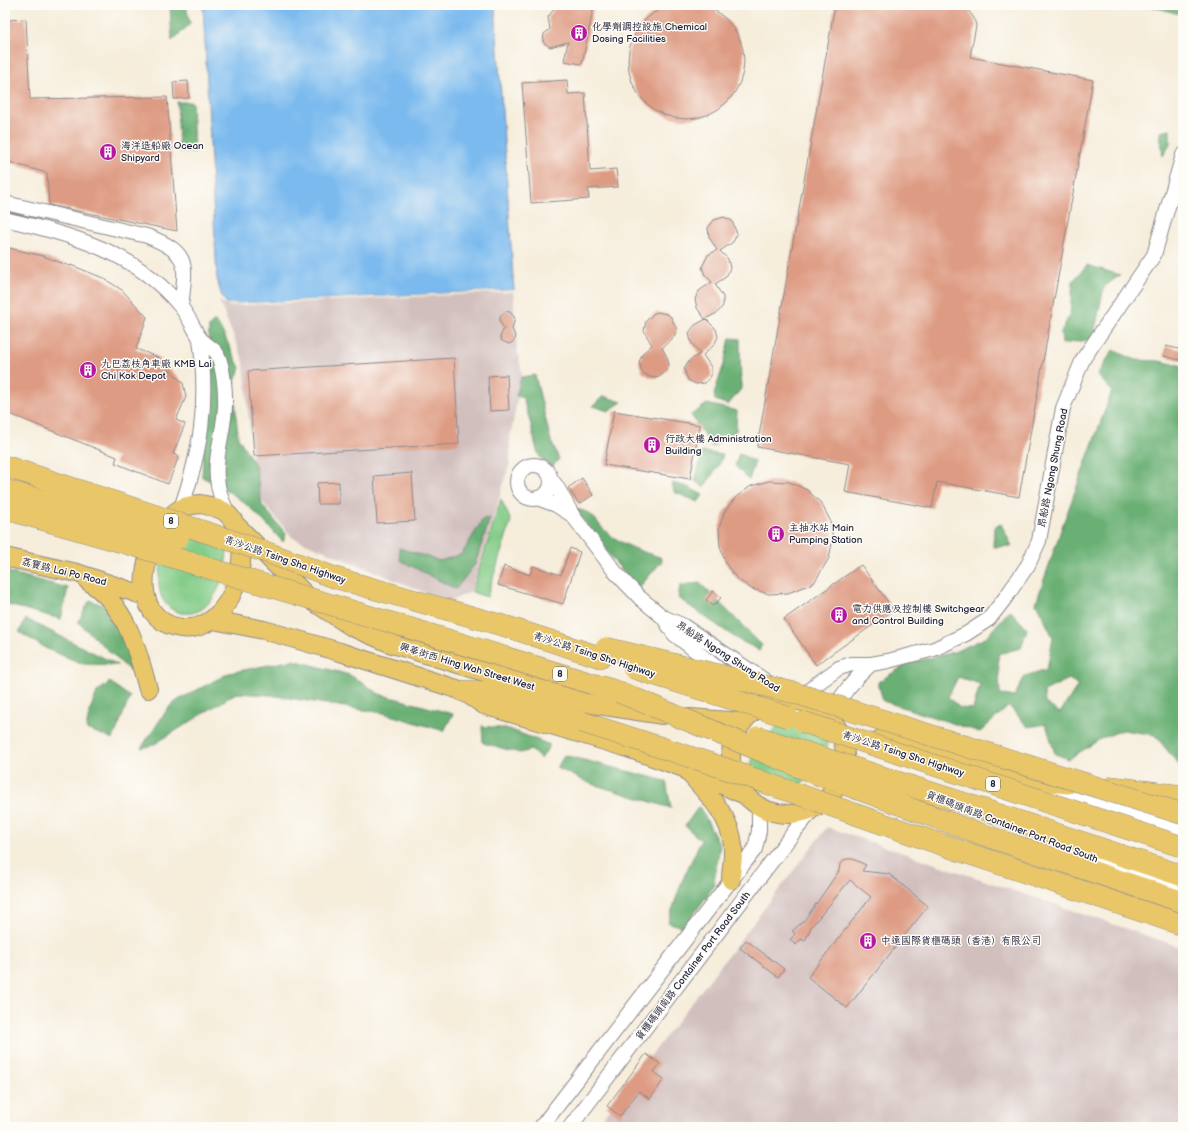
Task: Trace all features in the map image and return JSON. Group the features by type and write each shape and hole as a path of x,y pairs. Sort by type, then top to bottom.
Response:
{"highway":[{"name":"青沙公路 Tsing Sha Highway","path":"5,466 263,551 336,578 508,627 1183,847"},
{"path":"5,490 259,560 336,578"},
{"name":"8","path":"5,509 288,591 619,692 982,808 1183,876"},
{"path":"508,627 795,693 1183,814"},
{"path":"463,691 490,692 709,763 952,848 1183,925"},
{"path":"619,692 827,778 975,832 1183,902"},
{"path":"1019,778 1162,792 1183,796"}],"main road":[{"path":"5,456 62,490 90,503 115,510 140,514 177,511"},
{"path":"190,505 211,506 223,510 231,519 242,552 240,568 228,604 213,620 191,628 172,626 158,617 148,604 145,596 144,583 149,555 155,538 163,524 177,511 190,505"},
{"name":"興華街西 Hing Wah Street West","path":"231,519 311,600 352,627 392,644 586,703 638,712 720,721 748,716"},
{"name":"荔寶路 Lai Po Road","path":"5,557 77,573 145,596"},
{"path":"77,573 105,595 123,617 134,637 148,689"},
{"path":"213,620 264,630 340,652 463,691 484,706 625,748 684,768 743,794 759,808 784,815 795,814 816,806 828,797 838,786 845,762 845,747 840,733 829,717 810,704 795,700 772,702 748,716 733,739 730,758 733,777 743,794"},
{"path":"840,733 871,734 1019,778"},
{"path":"684,768 715,804 728,823 733,847 731,880"}],"street":[{"name":"昂船路 Ngong Shung Road","path":"573,516 556,505 537,498 528,498 519,490 517,485 519,474 526,466 537,465 546,470 573,516 616,573 640,598 663,617 682,625 795,700 839,668 852,664 871,664 934,649 966,634 989,619 1028,565 1039,540 1063,408 1083,359 1154,255 1183,155"},
{"path":"5,203 147,236 163,242 178,252 182,261 185,272 181,306"},
{"name":"興華街西 Hing Wah Street West","path":"5,219 92,243 110,251 146,274 181,306 200,339 216,352 223,374 226,399 225,419 217,477 220,495 231,519"},
{"name":"興華街西 Hing Wah Street West","path":"177,511 192,475 202,431 205,392 200,339"},
{"path":"537,498 546,494 549,489 551,479"},
{"name":"昂船路 Ngong Shung Road","path":"663,617 674,634 730,678 748,716"},
{"name":"昂船路 Ngong Shung Road","path":"829,717 840,696 857,676 871,664"},
{"path":"1019,778 1183,833"},
{"name":"貨櫃碼頭南路 Container Port Road South","path":"838,786 879,782 903,786 1183,891"},
{"name":"貨櫃碼頭南路 Container Port Road South","path":"570,1127 794,832 816,806"},
{"path":"541,1127 755,849 759,831 759,808"}],"shaded area":[{"path":"513,291 517,349 522,373 510,438 510,462 471,592 448,602 293,538 264,504 254,484 244,362 219,301 225,304"},
{"path":"827,827 1183,948 1183,1127 596,1127"}],"green space":[{"path":"170,5 186,5 190,24 172,41"},
{"path":"1146,5 1183,5 1183,15"},
{"path":"177,102 192,102 194,153 179,151"},
{"path":"1170,130 1170,143 1163,156 1160,132"},
{"path":"1087,265 1120,275 1104,287 1093,339 1062,344 1061,332 1070,314 1073,281"},
{"path":"215,321 223,333 240,368 233,387 238,437 255,465 262,505 286,534 283,542 264,521 237,497 202,477 209,326"},
{"path":"730,338 740,339 741,389 728,405 715,400 714,394 724,364"},
{"path":"1113,350 1136,360 1159,361 1183,366 1183,770 1155,735 1123,730 1102,738 1069,759 1055,754 1046,724 1028,727 1009,706 980,732 883,701 878,682 909,663 954,652 985,638 1010,610 1027,629 1021,648 998,654 1000,694 1014,697 1025,676 1047,669 1053,637 1036,603 1063,524 1112,391 1097,375","holes":["958,677 980,684 973,709 960,708 948,697","1069,679 1078,685 1060,713 1045,703 1044,691"]},
{"path":"535,375 551,441 559,459 552,467 540,457 535,444 523,398 516,396 521,377"},
{"path":"603,396 622,402 608,411 593,406"},
{"path":"707,404 737,411 736,431 712,447 691,415"},
{"path":"702,452 723,455 719,465 704,487 695,481"},
{"path":"739,453 755,462 749,480 735,466"},
{"path":"672,483 688,487 703,495 698,502 674,492"},
{"path":"501,499 511,521 487,597 472,592"},
{"path":"575,509 582,510 591,515 604,530 621,542 640,551 660,557 662,561 638,589 610,556"},
{"path":"490,518 475,564 456,589 400,560 399,548 440,561 462,554 483,519"},
{"path":"1001,524 1012,546 993,547 994,527"},
{"path":"177,532 227,549 225,565 218,590 208,604 202,609 192,613 181,613 173,610 163,600 160,593 159,578 162,562"},
{"path":"5,571 68,588 61,619 5,604"},
{"path":"700,583 762,645 759,650 737,639 678,598 680,585"},
{"path":"90,600 109,608 130,650 130,671 78,622"},
{"path":"26,619 118,665 83,664 45,648 19,632"},
{"path":"293,660 350,675 379,694 453,714 444,731 383,713 270,695 236,693 153,745 141,748 169,707 178,700 229,673"},
{"path":"110,682 130,697 113,739 86,729 89,713 97,692"},
{"path":"785,721 828,738 826,751 819,764 809,777 799,786 751,770 753,755 757,748 773,730"},
{"path":"482,726 509,729 550,745 541,759 531,750 520,753 483,743"},
{"path":"564,755 666,781 671,808 589,783 557,768"},
{"path":"699,806 720,845 713,887 684,928 668,922 682,881 701,840 685,826"}],"water":[{"path":"203,5 495,5 514,290 227,304 221,294 217,279"}],"pier":[{"path":"514,290 514,292 228,306 227,304"}],"building":[{"path":"686,3 697,4 708,8 727,20 739,39 743,50 743,72 739,83 727,102 708,114 697,118 686,119 675,118 664,114 645,102 633,83 629,72 628,61 629,50 633,39 645,20 664,8 675,4"},
{"path":"557,5 594,5 582,64 564,61 568,42 550,47 543,42 544,34 550,29 548,17"},
{"path":"835,5 964,5 974,18 976,26 970,57 1093,80 1019,497 937,482 932,508 845,492 850,464 757,447"},
{"name":"海洋造船廠 Ocean Shipyard","path":"26,19 30,99 167,97 177,231 49,205 47,173 5,161 5,20"},
{"path":"567,80 568,94 585,93 590,171 616,169 618,187 588,189 589,199 531,203 522,83"},
{"path":"188,81 189,98 174,99 173,82"},
{"path":"724,217 732,221 737,234 733,242 720,251 728,259 730,268 726,277 715,284 723,297 723,306 717,313 705,319 697,308 695,299 699,291 712,282 705,275 702,267 708,255 717,250 709,237 708,228 714,220"},
{"name":"九巴荔枝角車廠 KMB Lai Chi Kok Depot","path":"5,247 43,256 103,278 122,290 147,317 136,349 158,357 183,383 186,397 176,420 185,424 173,454 179,456 168,484 115,463 117,457 5,412"},
{"path":"505,311 510,312 515,318 512,329 516,338 509,344 502,341 500,337 504,328 500,322 500,317"},
{"path":"657,312 667,314 671,317 677,330 673,338 662,348 669,365 666,371 659,377 654,378 642,372 639,362 643,353 652,345 644,331 646,321"},
{"path":"706,319 716,329 718,337 714,345 703,355 711,367 711,376 705,383 696,384 688,380 684,369 690,360 700,354 691,342 689,333 695,325"},
{"path":"1166,346 1183,350 1183,361 1164,356"},
{"path":"454,358 459,444 254,456 248,371"},
{"path":"507,375 509,410 490,411 488,376"},
{"name":"行政大樓 Administration Building","path":"614,411 700,425 690,479 604,465"},
{"path":"412,473 415,521 377,523 374,476"},
{"path":"582,478 593,495 579,504 568,488"},
{"name":"主抽水站 Main Pumping Station","path":"769,481 789,482 807,490 821,503 830,520 833,539 829,558 814,583 788,593 769,594 752,589 737,579 726,564 720,547 719,528 725,511 736,497 751,486"},
{"path":"339,482 339,504 318,504 317,483"},
{"path":"570,548 580,552 563,604 498,585 504,566 530,575 533,566 561,575"},
{"name":"電力供應及控制樓 Switchgear and Control Building","path":"861,565 894,610 816,665 784,619"},
{"path":"713,591 721,598 713,606 706,600"},
{"name":"中遠國際貨櫃碼頭（香港）有限公司","path":"846,859 853,859 866,865 862,871 889,874 928,906 847,1008 808,977 871,897 850,880 811,927 805,941 801,939 796,945 790,940 795,934 792,931 804,921 839,871 840,864"},
{"path":"746,940 784,969 778,977 740,948"},
{"path":"646,1054 660,1064 654,1072 664,1079 650,1099 639,1091 620,1116 607,1106"}],"place":[{"name":"化學劑調控設施 Chemical Dosing Facilities","path":"579,33"},
{"name":"海洋造船廠 Ocean Shipyard","path":"108,152"},
{"name":"九巴荔枝角車廠 KMB Lai Chi Kok Depot","path":"88,370"},
{"name":"行政大樓 Administration Building","path":"652,445"},
{"name":"主抽水站 Main Pumping Station","path":"776,534"},
{"name":"電力供應及控制樓 Switchgear and Control Building","path":"839,615"},
{"name":"中遠國際貨櫃碼頭（香港）有限公司","path":"868,941"}]}
